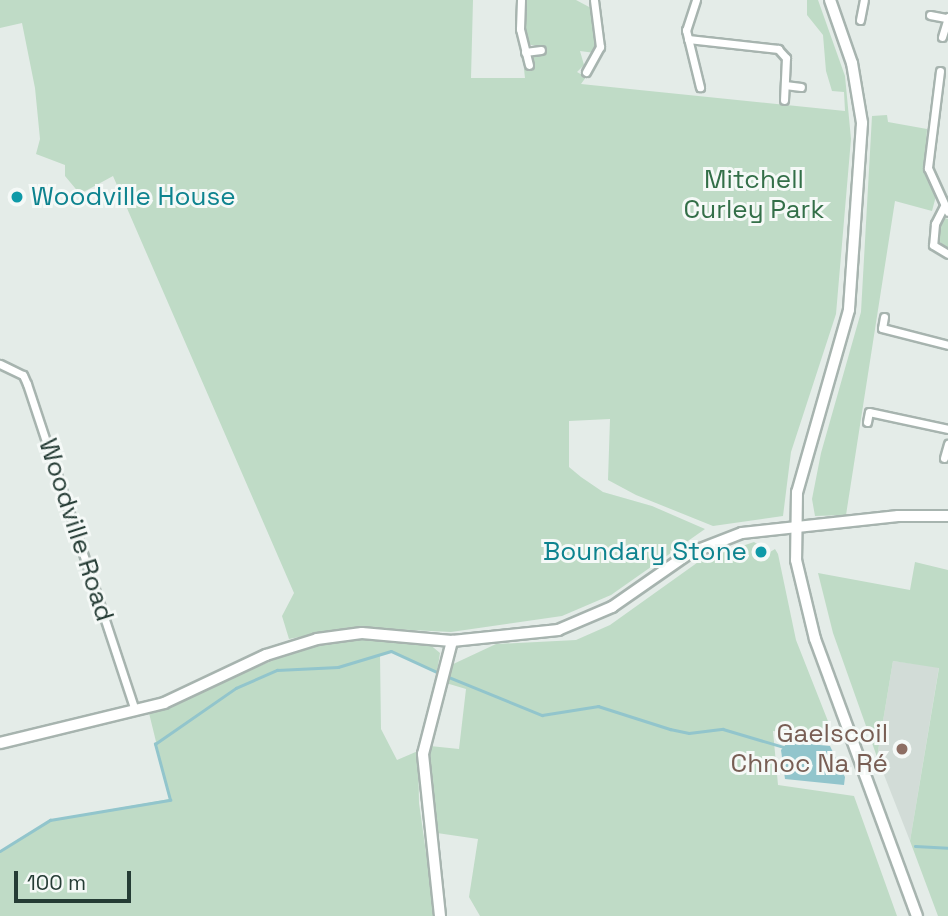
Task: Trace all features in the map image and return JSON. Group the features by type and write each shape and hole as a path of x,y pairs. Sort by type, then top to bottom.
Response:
{"street":[{"path":"521,0 520,29 528,65"},
{"path":"586,72 592,63 601,33 594,0"},
{"path":"696,0 687,19 688,39 699,87"},
{"path":"830,0 858,86 860,158 849,310 807,451 794,526 806,611 917,916"},
{"path":"860,20 864,0"},
{"path":"930,15 947,18 942,37"},
{"path":"688,39 778,49 786,58 784,100"},
{"path":"525,52 541,50"},
{"path":"583,57 592,63"},
{"path":"940,71 928,168 946,209 935,224 933,245 948,254"},
{"path":"785,85 801,87"},
{"path":"884,317 882,328 948,345"},
{"name":"Woodville Road","path":"0,364 23,374 27,384 135,711"},
{"path":"867,422 869,412 948,429"},
{"path":"944,458 948,444"},
{"path":"0,743 135,711 179,697 257,659 317,639 362,634 452,641 522,636 569,627 612,607 698,548 742,533 794,526 948,516"},
{"path":"440,916 423,754 452,641"}],"shaded area":[{"name":"Gaelscoil Chnoc Na Ré","path":"893,661 939,667 910,841 877,757"}],"green space":[{"name":"Mitchell Curley Park","path":"0,0 473,0 471,78 525,78 524,69 534,66 533,55 542,53 541,47 527,44 524,34 526,0 576,0 591,8 599,34 595,53 580,51 584,65 577,72 586,77 581,84 845,111 844,92 832,91 826,71 823,35 807,15 807,0 818,0 845,76 851,139 836,314 791,452 783,516 713,526 636,495 608,480 610,419 569,421 569,467 581,477 603,492 652,506 705,529 611,595 562,616 451,632 351,627 289,639 282,616 294,593 113,176 80,194 65,176 65,165 36,154 40,139 35,88 22,23 0,28"},
{"path":"887,115 888,122 927,129 925,170 936,196 932,211 895,201 846,515 815,516 812,499 821,453 861,312 872,116"},
{"path":"944,218 948,219 948,251 936,237"},
{"path":"754,542 770,552 775,549 778,554 796,640 835,739 773,731 778,785 854,796 897,916 480,916 469,897 478,839 437,833 428,776 430,746 459,749 466,689 446,683 449,666 496,644 576,640 610,625 701,560"},
{"path":"915,562 948,570 948,916 938,916 910,841 939,668 893,661 877,757 833,633 818,573 910,590"},
{"path":"363,637 428,643 440,653 437,672 391,651 380,655 381,729 397,760 418,751 419,803 435,916 0,916 0,851 50,820 170,799 149,713 309,645"}],"water":[{"path":"788,742 830,746 845,777 844,785 785,779 781,750"}],"waterway":[{"path":"0,851 50,820 170,800 155,744 236,688 277,670 338,667 391,651 437,672"},
{"path":"446,676 542,715 598,706 670,729 689,733 723,729 787,748"},
{"path":"915,846 948,848"}],"place":[{"name":"Woodville House","path":"17,197"},
{"name":"Boundary Stone","path":"761,552"},
{"name":"Gaelscoil Chnoc Na Ré","path":"902,749"}]}
